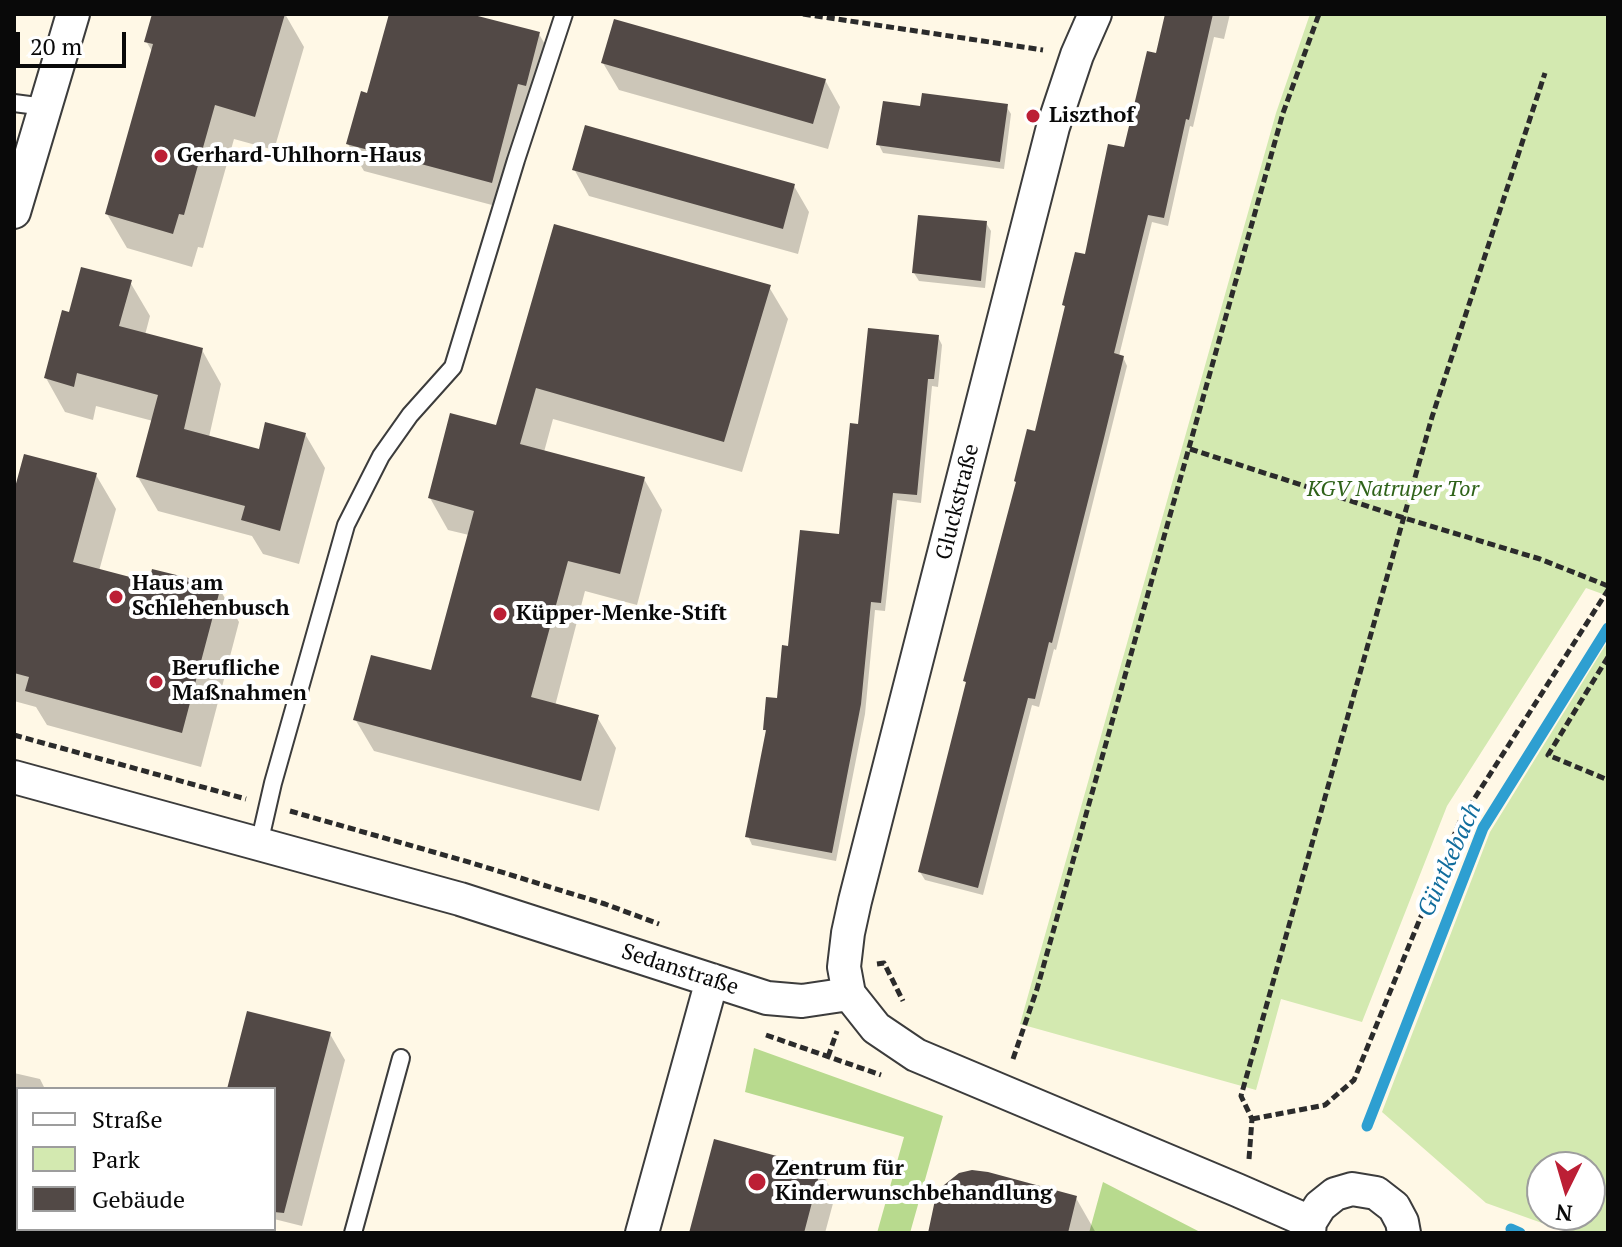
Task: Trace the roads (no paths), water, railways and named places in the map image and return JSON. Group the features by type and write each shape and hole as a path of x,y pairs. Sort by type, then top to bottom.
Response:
{"street":[{"path":"14,212 29,105 73,14"},
{"name":"Gluckstraße","path":"849,994 844,967 855,901 1053,127 1077,55 1095,14"},
{"name":"Sedanstraße","path":"14,777 460,899 767,998 802,1001 849,994"},
{"path":"642,1233 712,980"},
{"path":"849,994 876,1028 916,1055 1002,1090 1310,1228 1320,1206 1335,1194 1352,1189 1376,1193 1394,1207 1404,1233"}],"lane":[{"path":"259,844 273,783 346,525 381,456 410,415 453,367 564,14"},
{"path":"353,1233 401,1058"}],"waterway":[{"name":"Güntkebach","path":"1367,1126 1483,828 1608,628"},
{"path":"1511,1229 1520,1233"}],"place":[{"name":"Liszthof","path":"1033,116"},
{"name":"Gerhard-Uhlhorn-Haus","path":"161,156"},
{"name":"Haus am Schlehenbusch","path":"116,597"},
{"name":"Küpper-Menke-Stift","path":"500,614"},
{"name":"Berufliche Maßnahmen","path":"156,682"},
{"name":"Zentrum für Kinderwunschbehandlung","path":"757,1182"}],"park label":[{"name":"KGV Natruper Tor","path":"1393,490"}]}
